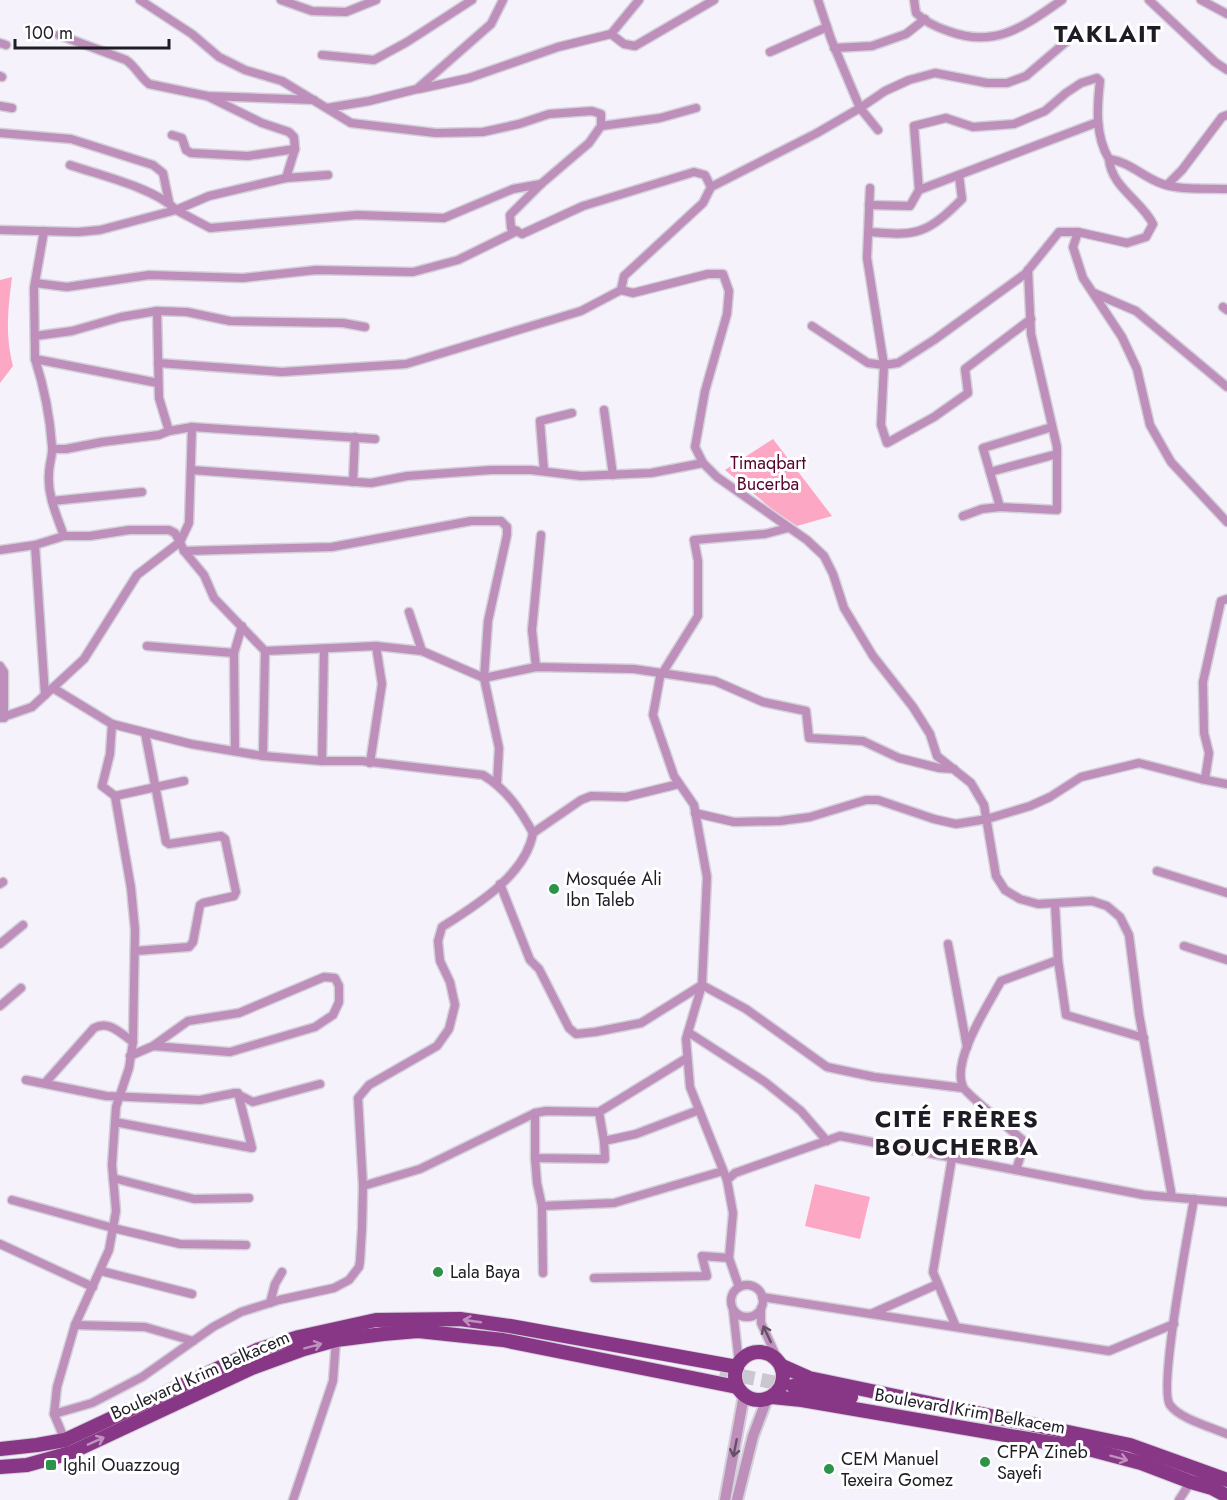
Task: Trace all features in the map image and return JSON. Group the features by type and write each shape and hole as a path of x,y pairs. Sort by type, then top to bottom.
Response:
{"main road":[{"name":"Boulevard Krim Belkacem","path":"0,1449 37,1445 68,1446 234,1359 319,1332 376,1320 460,1319 738,1365"},
{"path":"510,1326 586,1348"},
{"name":"Boulevard Krim Belkacem","path":"0,1467 27,1465 252,1368 304,1349 336,1340 418,1331 503,1340 741,1391"},
{"path":"503,1340 586,1348 720,1372"},
{"path":"751,1353 772,1355 780,1363 783,1380 781,1386 769,1398 756,1400 741,1391 735,1379 738,1365 751,1353"},
{"name":"Boulevard Krim Belkacem","path":"780,1363 809,1378 956,1408 1006,1428 1053,1428 1130,1445 1227,1480"},
{"path":"793,1386 1006,1428"},
{"name":"Boulevard Krim Belkacem","path":"769,1398 802,1400 1006,1428 1141,1463 1212,1488 1227,1496"}],"street":[{"path":"140,0 192,34 219,57 245,69 282,81 351,123 436,133 483,132 549,114 592,111 601,114 601,126 589,143 510,215 512,228 522,234 583,206 694,172 705,175 711,187"},
{"path":"280,0 312,11 346,12 376,0"},
{"path":"322,55 374,60 407,42 472,0"},
{"path":"417,89 491,24 503,0"},
{"path":"327,108 369,101 469,78 558,47 611,34 639,0"},
{"path":"611,34 624,44 635,46 714,0"},
{"path":"818,0 834,48 860,108 878,130"},
{"path":"914,0 916,13 936,27 963,36 991,38 1026,25 1062,0"},
{"path":"1149,0 1215,62 1227,70"},
{"path":"1201,0 1227,14"},
{"path":"834,48 872,46 906,34 925,19"},
{"path":"770,52 827,27"},
{"path":"59,35 126,60 135,66 149,84 207,96 315,100"},
{"path":"621,290 624,276 703,203 711,187 759,164 860,108 885,91 909,80 935,73 987,83 1007,83 1026,76 1068,41"},
{"path":"812,326 868,363 884,365 898,363 1028,270 1059,232 1078,232 1127,243 1146,237 1153,224 1147,212 1116,180 1109,167 1109,159 1102,148 1098,122 1100,81 1097,78 1081,83 1044,111 1014,124 973,127 946,118 914,126 919,190 910,206 869,205"},
{"path":"207,96 262,123 289,132 294,137 295,148 286,178"},
{"path":"0,106 12,108"},
{"path":"601,126 660,118 696,108"},
{"path":"1167,184 1182,170 1222,117 1227,115"},
{"path":"919,190 1098,122"},
{"path":"0,133 71,139 153,165 163,173 169,202"},
{"path":"172,135 182,138 186,150 191,153 248,156 295,148"},
{"path":"1109,159 1119,161 1161,183 1184,187 1227,189"},
{"path":"70,165 146,191 169,202 176,210 210,228 357,215 444,218 513,189 542,184"},
{"path":"0,230 78,232 100,230 176,210 209,196 286,178 328,175"},
{"path":"869,232 899,234 921,230 951,211 962,199 959,175"},
{"path":"870,188 867,258 884,365 881,425 887,443 934,417 968,393 966,369 1031,319"},
{"path":"44,231 35,283 35,359 46,402 53,449 49,488 64,536"},
{"path":"35,283 67,286 149,275 243,278 316,270 413,272 458,260 517,231"},
{"path":"1078,232 1073,247 1083,278 1122,337 1137,369 1150,425 1171,462 1227,522"},
{"path":"963,516 982,509 1000,507 1057,510 1057,454 1031,334 1028,270"},
{"path":"158,363 282,372 406,364 581,311 621,290 633,292 708,274 723,274 729,291 727,314 705,391 695,447 703,463 717,477 824,556 833,574 844,608 873,656 914,707 930,734 937,756 971,783 984,805 996,876 1005,890 1020,899 1038,904 1092,901 1107,906 1120,917 1129,935 1144,1038 1172,1197"},
{"path":"1094,293 1136,311 1227,387"},
{"path":"35,336 72,331 121,316 157,311 187,312 230,321 343,323 365,327"},
{"path":"157,311 159,398 169,431"},
{"path":"35,359 158,383"},
{"path":"604,410 613,475"},
{"path":"544,471 540,421 572,413"},
{"path":"53,449 159,435 192,427 375,439"},
{"path":"182,546 189,523 192,427"},
{"path":"1000,507 982,448 1052,427"},
{"path":"353,482 355,437"},
{"path":"990,472 1057,454"},
{"path":"191,470 371,483 406,476 490,470 544,471 581,476 651,473 703,463"},
{"path":"52,501 142,492"},
{"path":"0,666 4,672 2,718 32,707 84,659 137,575 182,546 332,547 471,521 501,521 507,527 507,536 488,621 484,678 499,748 497,784"},
{"path":"739,1287 729,1258 733,1213 727,1180 690,1087 687,1058 686,1039 702,985 707,877 694,805 674,776 653,715 662,674 698,616 698,561 694,540 765,534 788,528"},
{"path":"0,550 35,545 64,536 90,536 129,530 169,530 175,533 204,575 214,598 265,651 263,756"},
{"path":"536,667 532,630 541,535"},
{"path":"35,545 45,695"},
{"path":"1205,779 1209,753 1204,733 1203,681 1221,601 1227,599"},
{"path":"409,612 422,651"},
{"path":"235,751 234,653 242,626"},
{"path":"147,646 234,653"},
{"path":"265,651 376,646 422,651 484,678 536,667 634,669 715,681 763,702 806,711 809,738 863,741 899,758 939,768 955,769"},
{"path":"370,763 382,684 376,646"},
{"path":"322,761 324,649"},
{"path":"53,688 112,724 191,744 263,756 370,763 483,775 497,784 520,810 532,833 528,852 522,862 470,909 442,927 438,941 440,961 450,982 455,1005 449,1029 437,1046 369,1084 357,1098 363,1186 360,1261 354,1274 334,1288 241,1312 213,1327 142,1377 92,1403 54,1414"},
{"path":"68,1446 54,1414 57,1387 75,1325 109,1250 116,1211 113,1178 116,1107 129,1068 133,1042 135,930 131,888 115,796 102,786 110,754 112,724"},
{"path":"135,951 189,947 193,942 200,905 234,896 236,892 225,839 221,836 169,844 166,842 144,733"},
{"path":"695,813 734,822 780,821 810,817 866,800 878,800 956,824 987,819 1030,806 1050,797 1081,777 1139,763 1227,784"},
{"path":"115,796 184,781"},
{"path":"532,833 580,800 591,796 626,798 679,784"},
{"path":"1157,871 1227,893"},
{"path":"500,884 530,960 539,969 569,1028 576,1034 641,1023 702,985"},
{"path":"1055,904 1058,960 1066,1015 1144,1038"},
{"path":"0,944 23,925"},
{"path":"948,944 967,1049"},
{"path":"1184,946 1227,960"},
{"path":"963,1088 959,1071 971,1037 1001,981 1058,960"},
{"path":"130,1056 153,1046 188,1021 239,1013 324,977 335,978 339,986 339,1002 333,1015 315,1027 230,1052 153,1046"},
{"path":"702,985 746,1009 827,1067 874,1077 963,1088 1025,1142 1016,1170"},
{"path":"0,1006 21,988"},
{"path":"45,1083 94,1028 101,1024 109,1025 133,1042"},
{"path":"688,1032 765,1082 801,1111 827,1141"},
{"path":"363,1186 420,1169 535,1113 546,1111 599,1112 687,1058"},
{"path":"26,1080 106,1096 200,1100 238,1093 253,1102 320,1084"},
{"path":"115,1122 252,1148 238,1093"},
{"path":"604,1141 636,1134 699,1110"},
{"path":"535,1158 605,1159 599,1112"},
{"path":"535,1113 535,1158 542,1206 543,1273"},
{"path":"727,1180 735,1173 840,1136 1144,1195 1227,1202"},
{"path":"952,1158 933,1272 956,1327"},
{"path":"542,1206 614,1203 723,1171"},
{"path":"113,1178 194,1199 249,1198"},
{"path":"1194,1199 1174,1324 1166,1388 1168,1404 1180,1414 1227,1434"},
{"path":"12,1200 180,1244 246,1245"},
{"path":"0,1244 93,1287"},
{"path":"594,1278 707,1275 702,1256 729,1258"},
{"path":"101,1271 192,1294"},
{"path":"270,1303 275,1284 282,1272"},
{"path":"873,1313 938,1284"},
{"path":"738,1365 734,1310 731,1300 739,1287 753,1286 762,1297 761,1323 780,1363"},
{"path":"762,1297 1109,1351 1174,1324"},
{"path":"734,1310 737,1314 746,1317 755,1315 761,1308"},
{"path":"75,1325 145,1327 193,1341"},
{"path":"293,1500 333,1381 336,1340"},
{"path":"725,1500 741,1391"},
{"path":"737,1500 756,1427 769,1398"},
{"path":"1179,1500 1197,1469"}],"green space":[{"path":"12,277 8,332 13,366 0,383 0,280"},
{"name":"Timaqbart Bucerba","path":"773,439 832,516 797,526 772,509 725,470"},
{"path":"815,1184 870,1197 860,1239 805,1226"}],"tunnel":[{"path":"720,1372 793,1386"}],"place":[{"name":"Mosquée Ali Ibn Taleb","path":"554,889"},
{"name":"Lala Baya","path":"438,1272"},
{"name":"CFPA Zineb Sayefi","path":"985,1462"},
{"name":"Ighil Ouazzoug","path":"51,1465"},
{"name":"CEM Manuel Texeira Gomez","path":"829,1469"}],"district":[{"name":"TAKLAIT","path":"1108,33"},
{"name":"CITÉ FRÈRES BOUCHERBA","path":"957,1132"}]}
